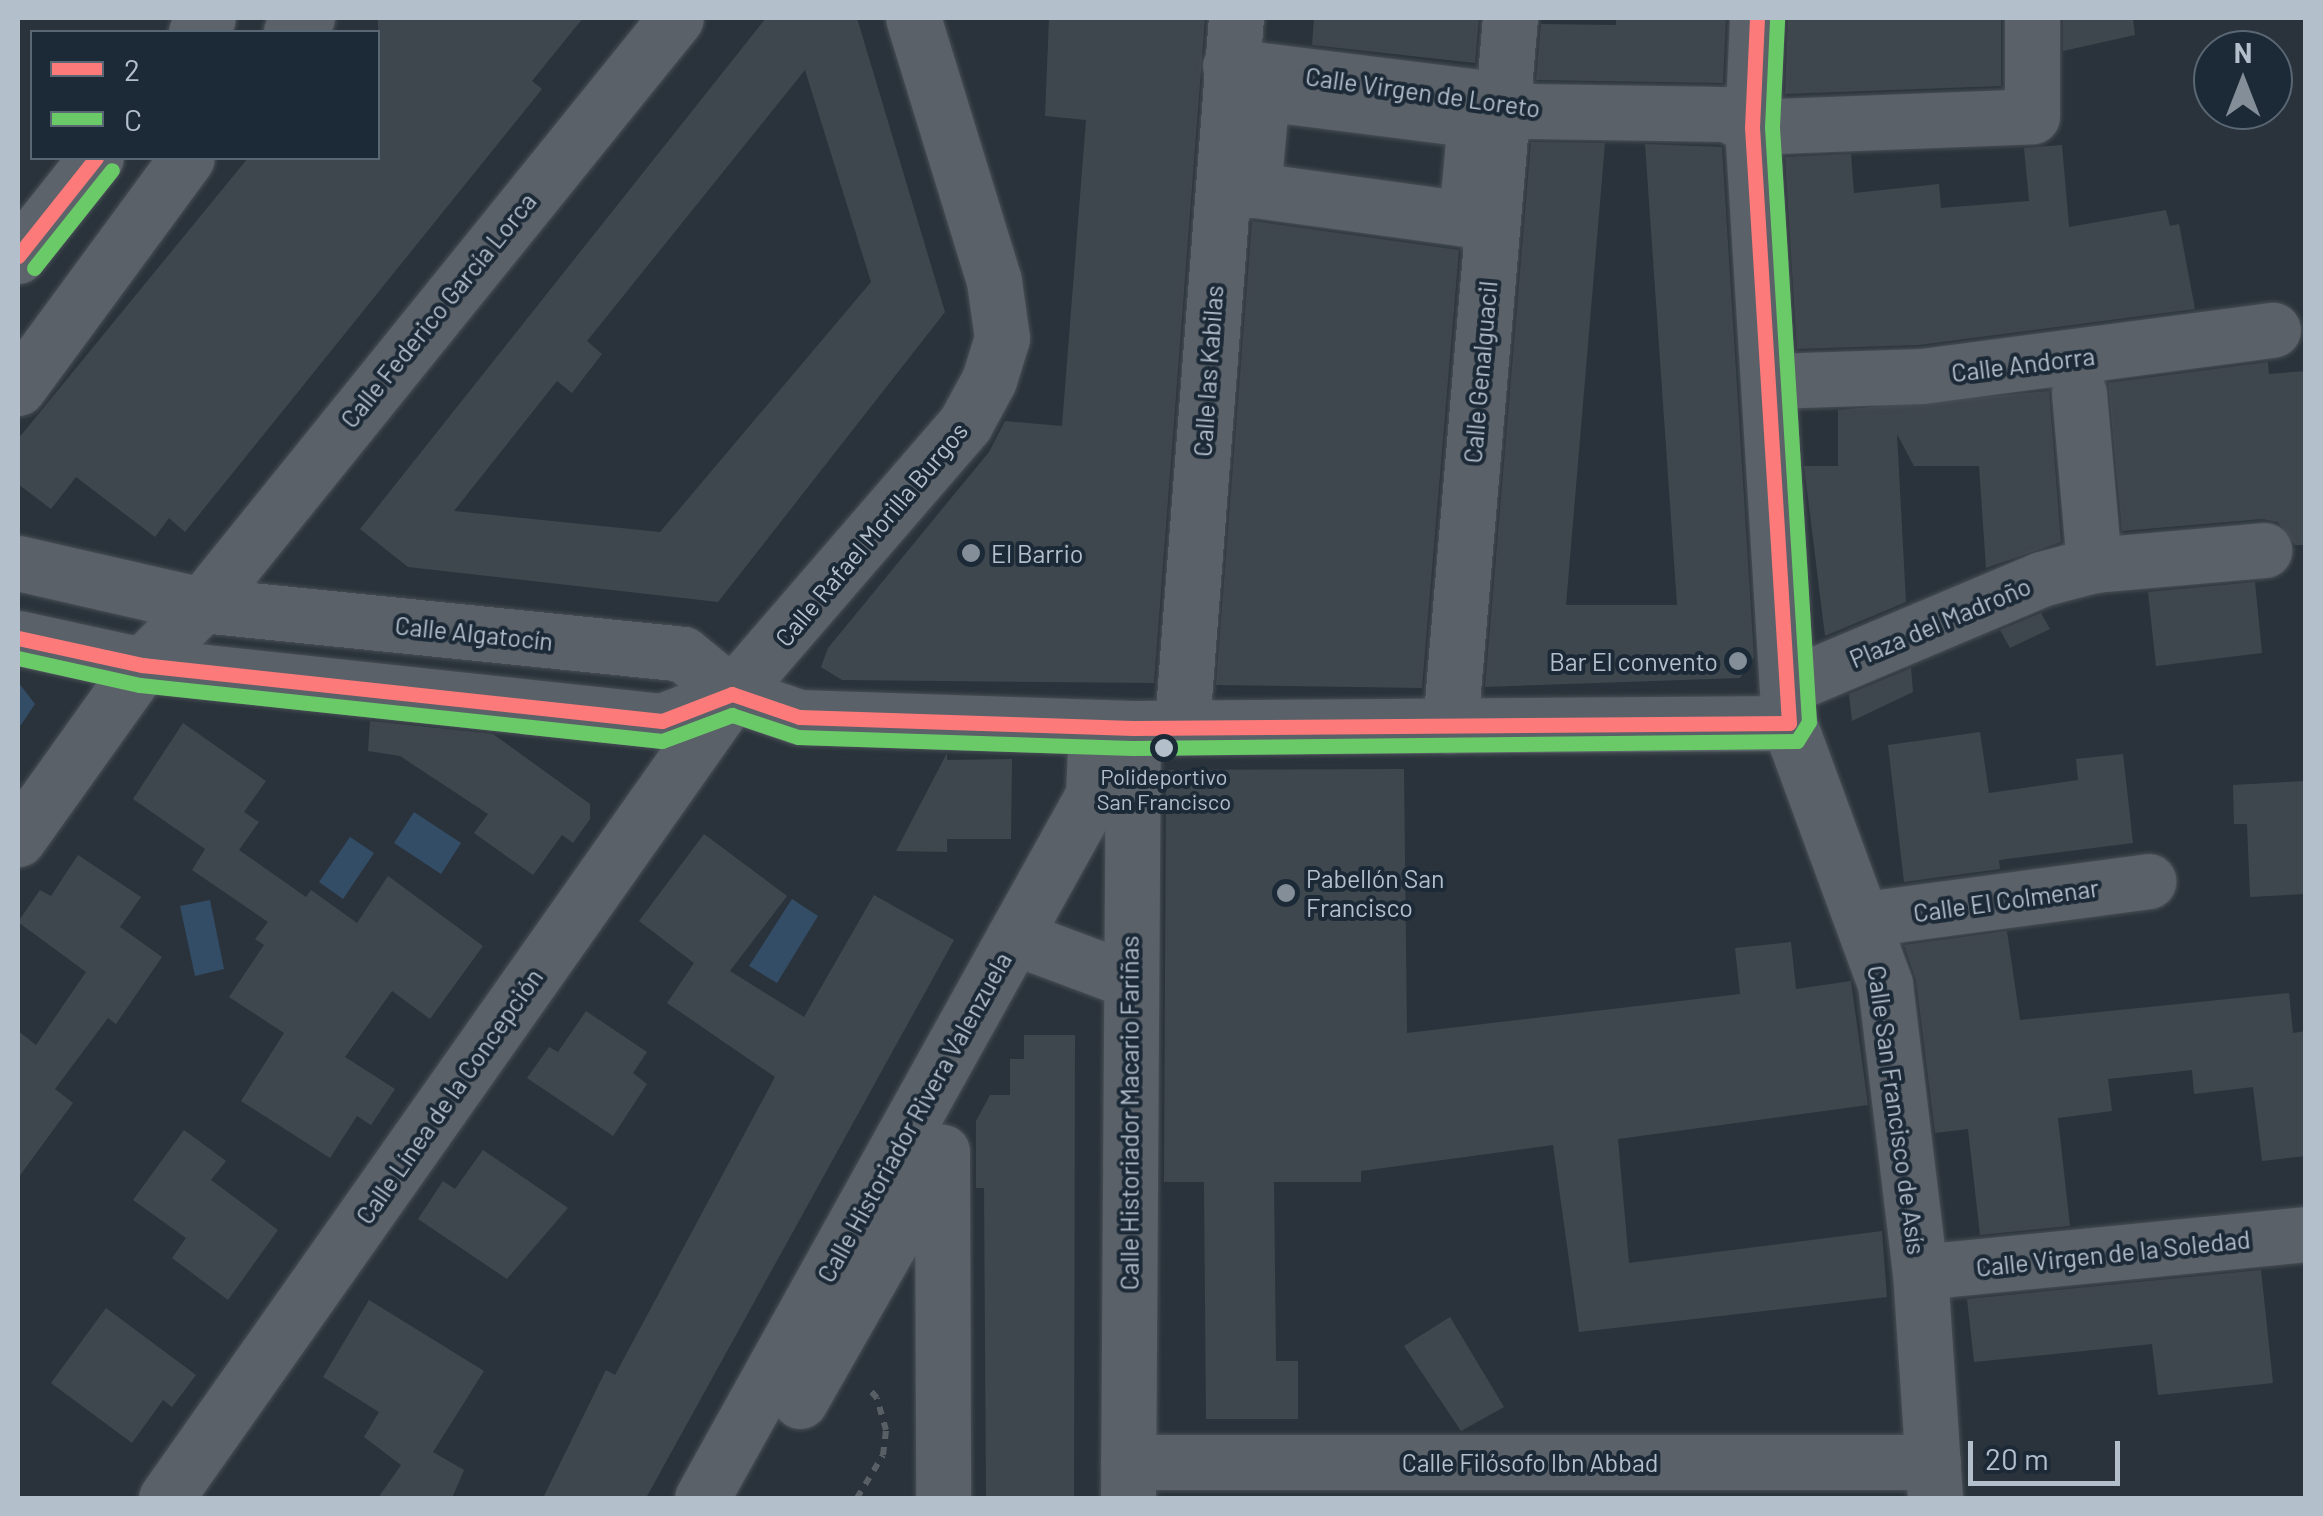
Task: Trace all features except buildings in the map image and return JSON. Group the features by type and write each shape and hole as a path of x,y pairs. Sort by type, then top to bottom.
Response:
{"main road":[{"path":"18,256 94,160"}],"street":[{"name":"Calle Federico García Lorca","path":"202,605 676,18"},
{"name":"Calle Rafael Morilla Burgos","path":"732,694 965,424 1002,338 983,232 913,18"},
{"name":"Calle Genalguacil","path":"1450,726 1510,18"},
{"name":"Calle San Francisco de Asís","path":"1756,18 1752,127 1771,381 1788,704 1885,984 1920,1272 1934,1480"},
{"name":"Calle Virgen de Loreto","path":"1233,42 1502,100 1528,110 1727,114 1752,127 2032,116 2032,18"},
{"name":"Calle las Kabilas","path":"1137,726 1233,42"},
{"path":"18,388 186,160"},
{"name":"Calle Andorra","path":"1771,381 1922,376 2273,330"},
{"path":"2079,392 2094,565"},
{"name":"Plaza del Madroño","path":"1788,704 2041,579 2094,565 2264,550"},
{"name":"Calle Algatocín","path":"18,563 202,605 682,654 732,694 800,717 1137,726 1450,726 1788,704"},
{"path":"18,840 142,664 202,605"},
{"path":"18,638 142,664 662,721 732,694"},
{"name":"Calle Línea de la Concepción","path":"166,1498 732,694"},
{"name":"Calle Historiador Rivera Valenzuela","path":"702,1498 1014,936 1137,726"},
{"name":"Calle Historiador Macario Fariñas","path":"1128,1480 1129,980 1137,726"},
{"name":"Calle El Colmenar","path":"1864,919 2148,881"},
{"path":"1014,936 1129,980"},
{"path":"746,1498 942,1152 943,1498"},
{"name":"Calle Virgen de la Soledad","path":"1920,1272 2306,1234"},
{"name":"Calle Filósofo Ibn Abbad","path":"1128,1480 1934,1480"}],"path":[{"path":"823,1359 856,1376 877,1398 886,1430 883,1456 858,1498"}],"water":[{"path":"18,682 35,704 21,725 18,725"},
{"path":"414,812 461,843 441,874 394,843"},
{"path":"350,837 374,853 343,899 319,882"},
{"path":"792,899 818,916 777,983 749,966"},
{"path":"210,900 224,969 195,976 180,906"}],"transit line":[{"name":"2","path":"1757,18 1752,127 1789,723"},
{"name":"C","path":"18,658 140,685 662,741 732,715 798,737 1132,748 1797,741 1809,722 1772,127 1777,19"},
{"name":"2","path":"18,256 94,160"},
{"name":"C","path":"34,268 112,170"},
{"name":"2","path":"18,638 142,665 662,721 732,694 799,717 1133,728 1789,723"}],"place":[{"name":"El Barrio","path":"971,553"},
{"name":"Bar El convento","path":"1738,661"},
{"name":"Polideportivo San Francisco","path":"1164,748"},
{"name":"Pabellón San Francisco","path":"1286,893"}]}
